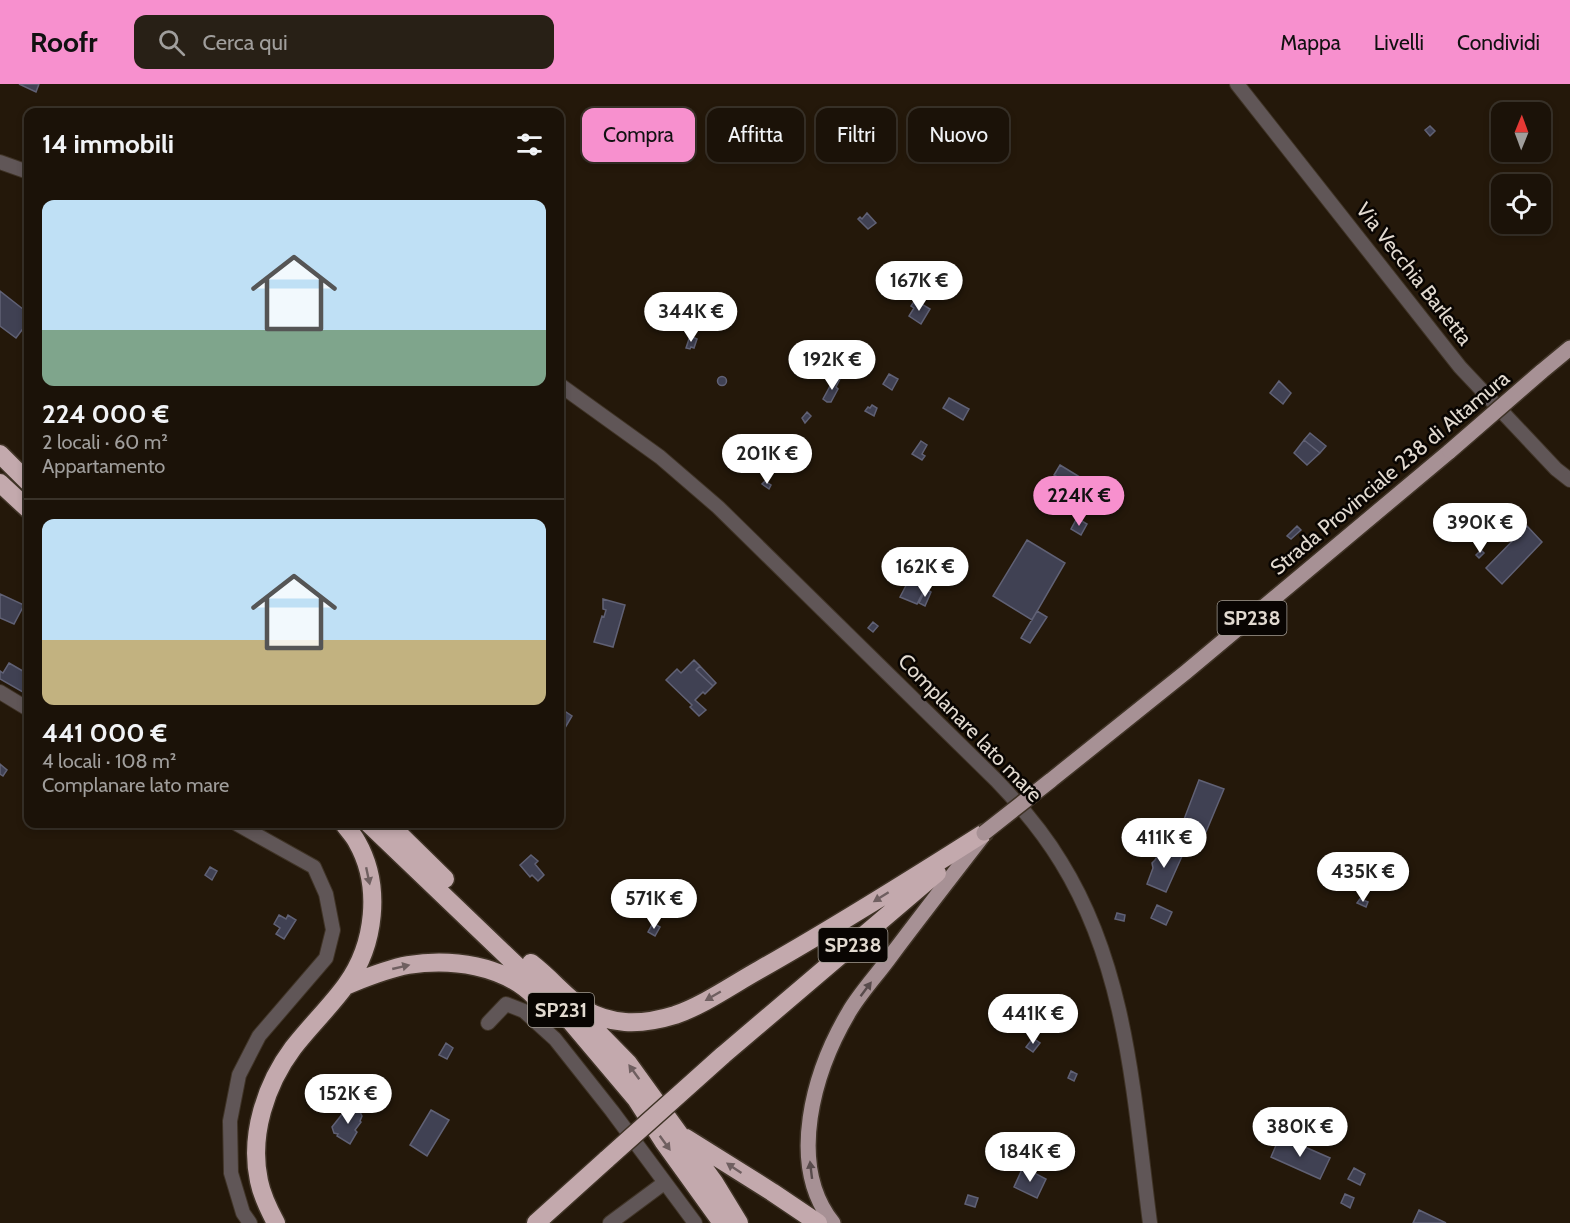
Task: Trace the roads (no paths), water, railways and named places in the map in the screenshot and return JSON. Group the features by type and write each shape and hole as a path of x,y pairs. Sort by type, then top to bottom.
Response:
{"highway":[{"path":"0,454 24,478"},
{"path":"0,483 24,505"},
{"path":"276,1223 259,1180 258,1126 264,1101 276,1075 293,1048 345,986 357,967 365,949 372,912 369,874 357,842 347,828"},
{"name":"SP231","path":"373,828 537,984 626,1085 722,1223"},
{"name":"SP231","path":"393,828 628,1063 714,1182 739,1223"},
{"path":"523,957 579,1008 602,1017 626,1022 651,1021 675,1015 699,1004 796,949 984,833"},
{"name":"SP238","path":"536,1223 722,1056 984,833"},
{"path":"345,986 376,973 408,965 461,964 487,969 510,978 531,993 559,1022 606,1078 626,1085"},
{"path":"678,1132 818,1223"}],"main road":[{"name":"Strada Provinciale 238 di Altamura","path":"833,1223 823,1210 813,1184 808,1144 814,1092 822,1067 849,1012 984,833 1195,665 1570,348"}],"street":[{"name":"Via Vecchia Barletta","path":"1237,84 1460,367 1556,469 1570,480"},
{"path":"0,162 24,171"},
{"name":"Complanare lato mare","path":"564,388 660,457 718,507 996,780 1047,840 1075,888 1098,940 1115,992 1127,1045 1150,1223"},
{"path":"0,692 24,707"},
{"path":"244,828 314,867 326,894 333,930 326,958 259,1036 239,1075 230,1121 231,1173 243,1213 250,1223"},
{"path":"488,1023 506,1004 524,1011 555,1039 695,1223"},
{"path":"610,1223 664,1183"}]}
